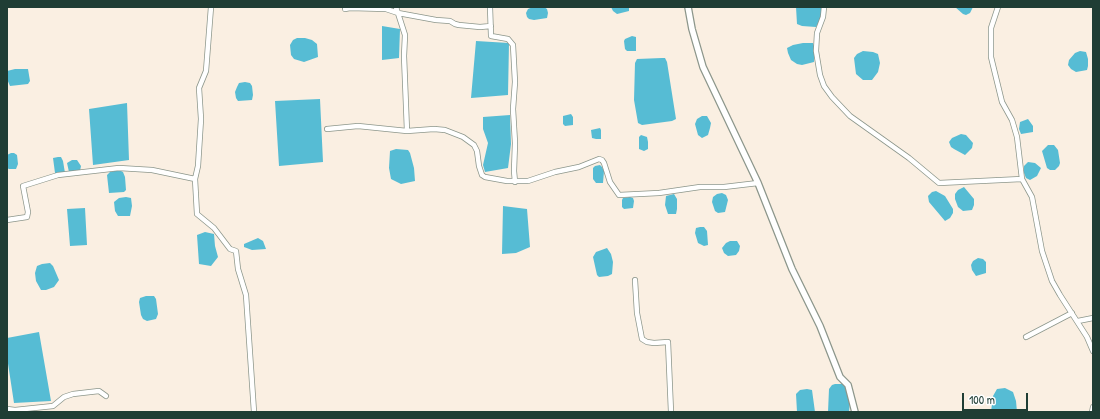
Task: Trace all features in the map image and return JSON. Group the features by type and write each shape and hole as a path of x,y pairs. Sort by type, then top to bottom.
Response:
{"street":[{"path":"211,7 206,71 199,88 201,118 198,166 195,179 197,214 214,228 230,249 236,251 238,269 246,295 254,412"},
{"path":"396,7 405,35 404,56 407,131"},
{"path":"490,7 491,36 508,40 512,45 514,82 512,109 515,143 515,182"},
{"path":"688,7 692,29 703,67 758,183 792,269 820,326 840,377 848,385 855,412"},
{"path":"824,7 823,17 817,33 816,51 820,75 824,86 832,97 850,116 909,158 939,183 1022,179"},
{"path":"998,7 991,28 991,57 1002,102 1012,120 1017,137 1022,179 1032,197 1042,251 1052,281 1078,321 1093,352"},
{"path":"345,9 386,9 398,13 450,21 459,25 480,27 491,26"},
{"path":"328,129 358,126 407,131 434,129 445,130 463,137 474,145 477,151 482,175 485,177 515,182 528,182 555,172 580,167 599,159 604,162 610,182 619,195 659,193 700,187 724,187 758,183"},
{"path":"7,220 27,217 28,212 23,186 58,176 119,168 152,170 195,179"},
{"path":"635,280 637,313 642,339 647,342 654,343 668,342 671,412"},
{"path":"1026,337 1072,313"},
{"path":"1078,321 1093,318"},
{"path":"7,409 15,410 53,406 64,397 73,394 98,391 106,396"},
{"path":"1092,412 1093,408"}],"water":[{"path":"533,7 544,7 547,9 547,18 534,20 529,19 526,13 528,9"},
{"path":"611,7 629,7 629,11 617,14"},
{"path":"796,7 823,7 821,19 816,27 797,24"},
{"path":"955,7 973,7 970,13 966,15"},
{"path":"382,26 400,29 399,58 382,60"},
{"path":"632,36 636,37 636,51 627,51 625,49 624,41"},
{"path":"297,38 312,40 317,44 318,57 304,62 294,59 291,55 290,45 293,40"},
{"path":"476,41 509,43 508,95 471,98"},
{"path":"803,43 813,43 815,49 814,62 802,65 791,60 787,48"},
{"path":"863,51 878,54 880,63 878,72 872,80 863,80 856,74 854,58 857,54"},
{"path":"1080,51 1086,52 1088,66 1087,70 1076,72 1068,65 1069,60 1075,53"},
{"path":"665,58 667,62 676,119 672,121 642,125 638,123 634,100 635,63 637,59"},
{"path":"15,69 28,69 30,81 28,84 10,86 7,79 7,71"},
{"path":"239,83 250,83 252,86 252,100 238,101 235,92"},
{"path":"320,99 323,162 279,166 275,101"},
{"path":"127,103 129,160 93,165 89,109"},
{"path":"571,114 573,117 573,125 565,126 563,124 563,116"},
{"path":"510,115 511,144 508,168 485,172 483,165 488,143 483,129 483,117"},
{"path":"702,116 707,116 711,123 708,135 702,138 698,135 695,124 697,119"},
{"path":"1028,119 1033,126 1033,132 1021,134 1019,129 1020,122"},
{"path":"600,128 601,139 592,138 591,130"},
{"path":"961,134 966,135 973,143 972,148 965,155 951,147 949,142 952,138"},
{"path":"641,135 647,137 648,142 648,149 644,151 639,149 639,137"},
{"path":"1048,145 1054,145 1058,150 1060,163 1055,170 1050,170 1047,168 1042,151"},
{"path":"396,149 408,150 410,153 414,168 415,181 401,184 391,179 389,168 390,151"},
{"path":"11,153 17,155 18,164 16,169 7,168 7,155"},
{"path":"61,157 63,161 65,173 55,173 53,158"},
{"path":"72,160 77,160 81,166 80,171 69,172 67,163"},
{"path":"1028,162 1035,163 1041,168 1037,176 1030,180 1026,178 1024,173 1024,166"},
{"path":"600,165 604,171 603,183 596,183 593,179 593,168"},
{"path":"119,170 123,172 125,177 126,190 124,192 109,193 107,175 110,172"},
{"path":"964,187 974,199 972,210 963,211 958,207 955,199 955,194 958,190"},
{"path":"936,191 945,196 953,209 953,213 950,218 945,221 929,202 928,196 932,192"},
{"path":"722,193 726,195 728,200 725,212 718,213 715,211 712,202 713,197"},
{"path":"674,194 677,199 676,214 668,214 665,205 666,196"},
{"path":"119,198 131,198 132,206 130,216 118,216 115,211 114,202"},
{"path":"623,198 633,198 634,201 633,208 624,209 622,207"},
{"path":"503,206 527,209 530,247 516,253 502,254"},
{"path":"85,208 87,245 70,246 67,209"},
{"path":"704,227 707,231 708,245 704,246 698,243 695,233 696,228"},
{"path":"205,232 214,234 218,257 211,266 199,264 197,235"},
{"path":"258,238 263,241 266,249 252,250 244,247 244,244"},
{"path":"730,241 737,241 740,246 736,255 728,256 724,253 722,248"},
{"path":"607,248 611,254 613,262 612,274 599,277 597,275 593,257 596,252"},
{"path":"978,258 983,259 986,262 986,273 976,276 971,265 973,261"},
{"path":"50,263 53,266 59,280 54,287 41,290 36,281 35,273 37,266"},
{"path":"154,296 156,299 158,314 156,319 147,321 143,319 141,315 139,302 140,298"},
{"path":"39,332 51,401 14,403 7,357 7,338"},
{"path":"835,384 844,384 846,387 850,401 849,412 828,412 829,389"},
{"path":"1005,388 1013,392 1017,412 991,412 993,396 997,389"},
{"path":"800,390 812,390 815,412 797,412 796,394"}]}
